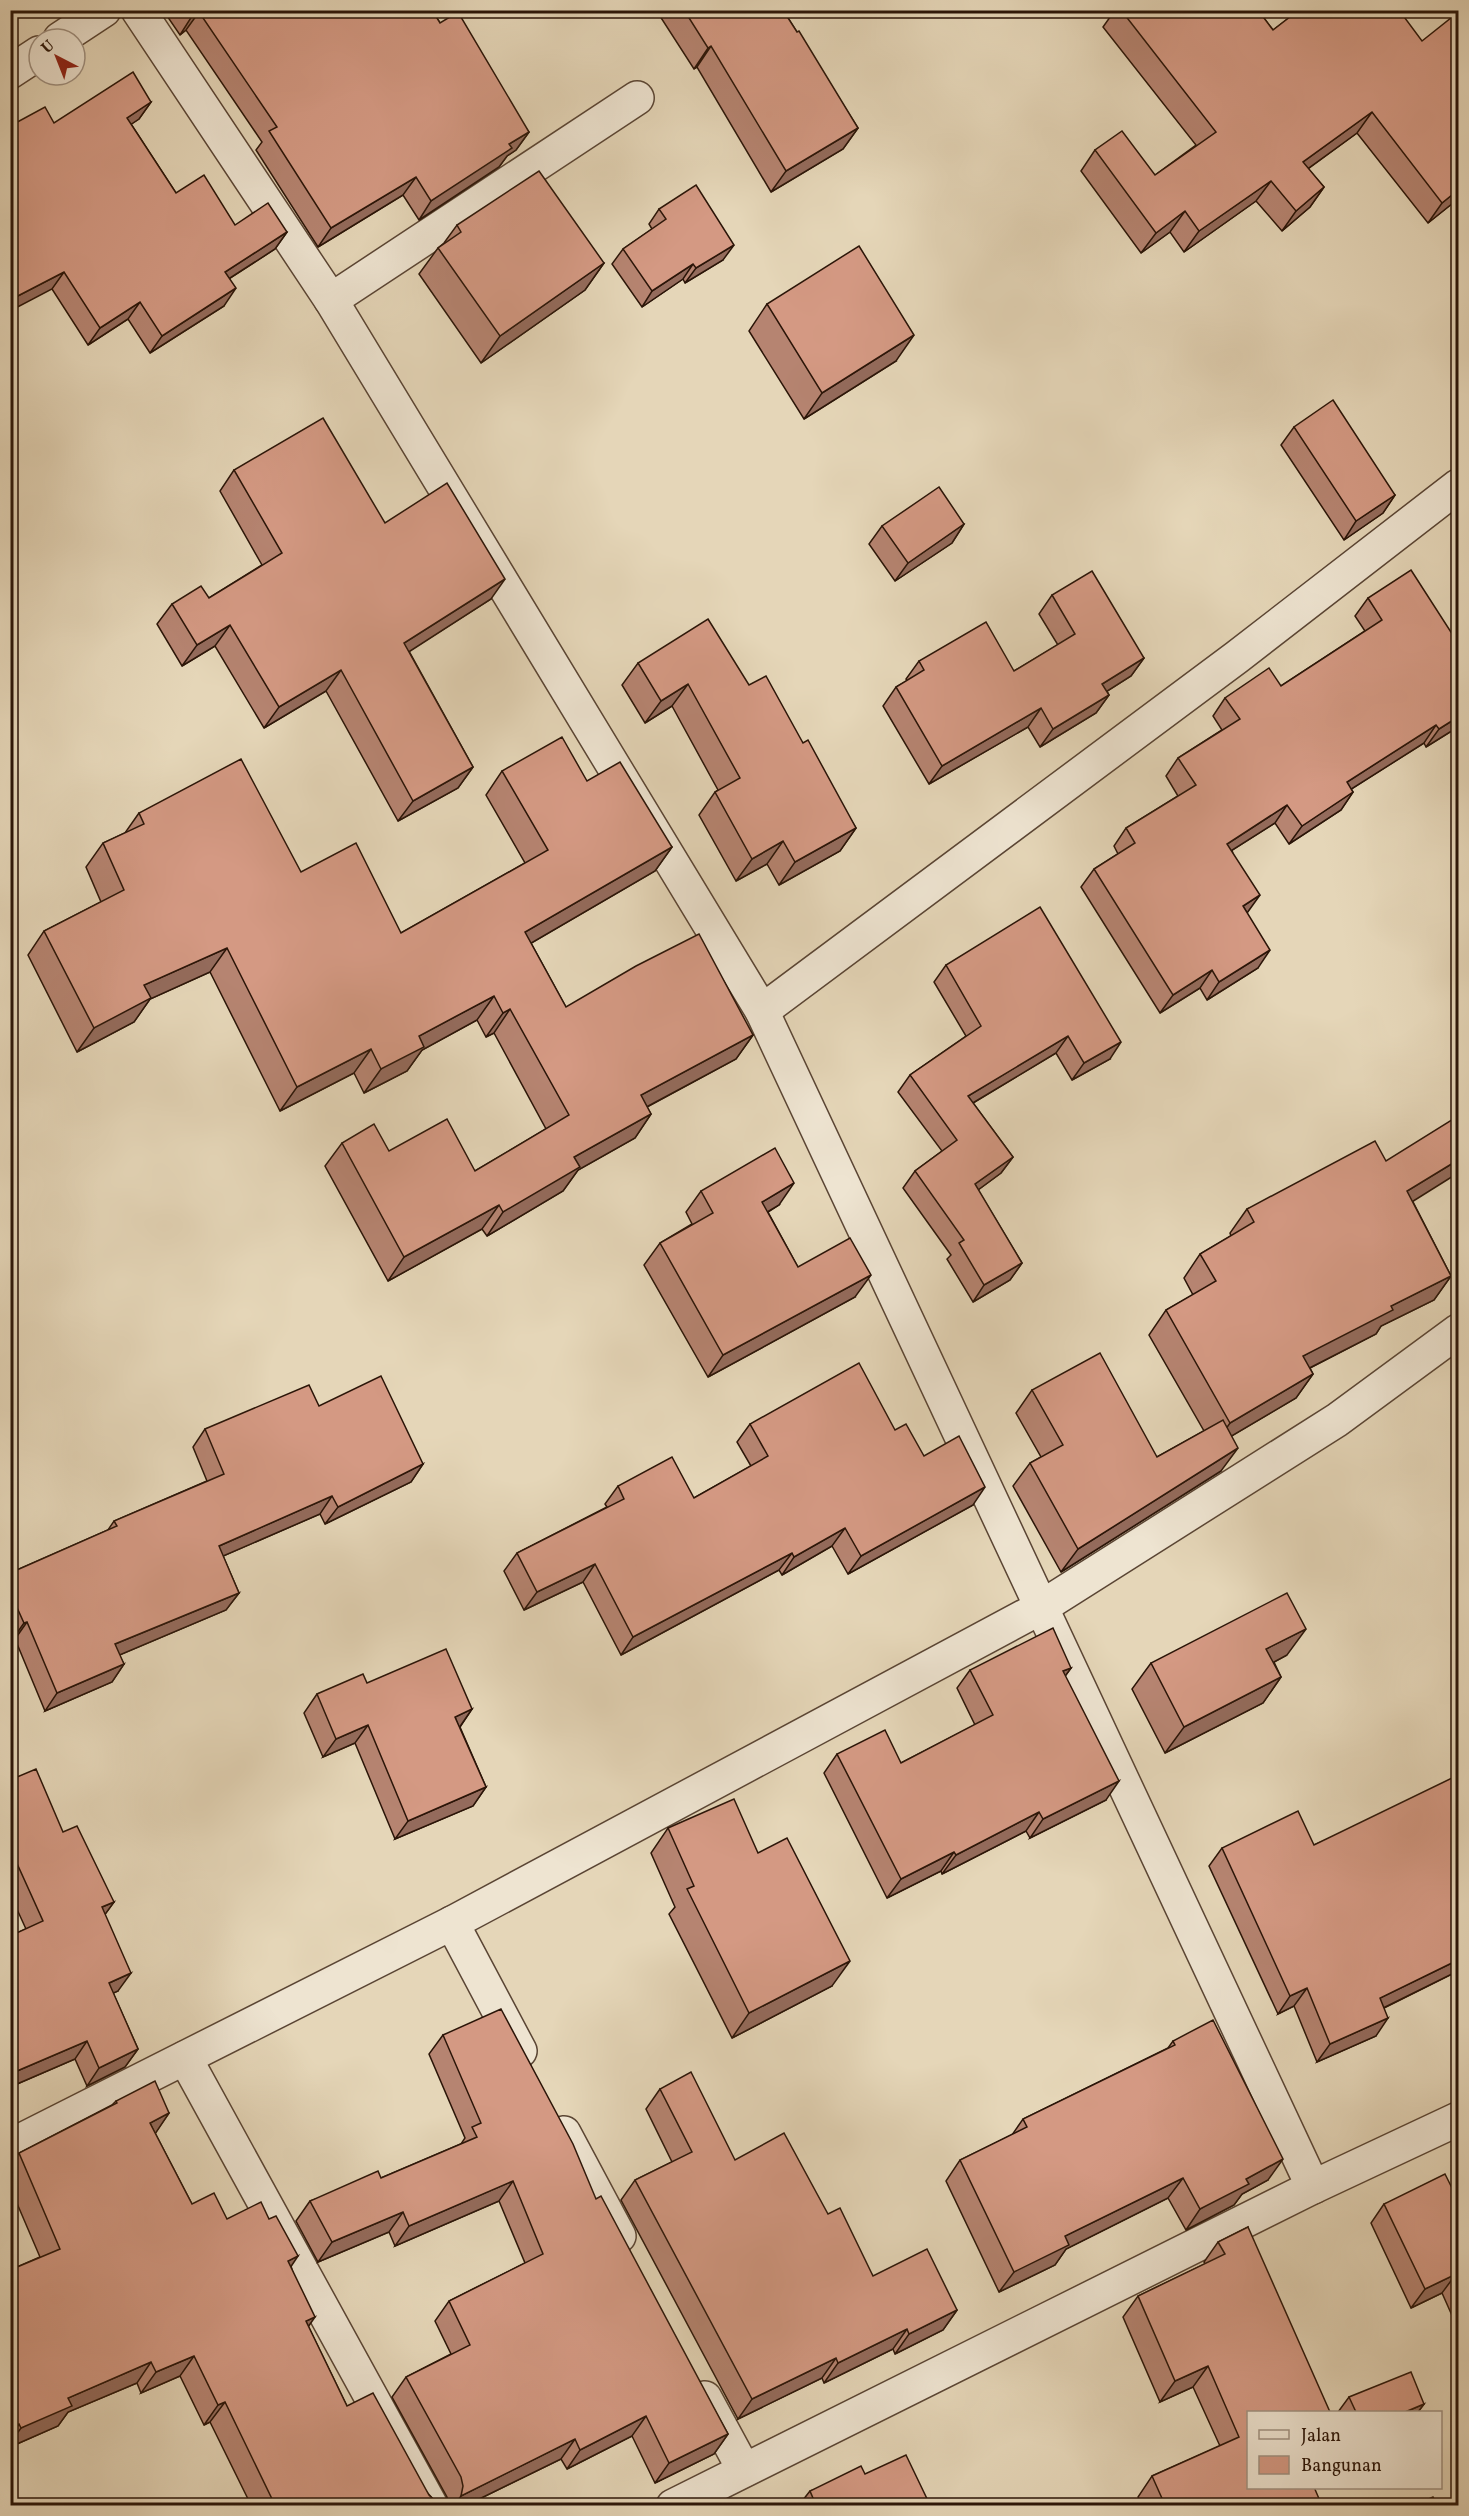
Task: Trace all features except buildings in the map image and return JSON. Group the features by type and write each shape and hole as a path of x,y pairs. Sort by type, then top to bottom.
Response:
{"street":[{"path":"78,27 104,10"},
{"path":"138,10 331,300 762,1011 1313,2187"},
{"path":"10,72 27,61"},
{"path":"331,300 637,98"},
{"path":"762,1011 1237,657 1458,486"},
{"path":"10,2146 452,1923 1040,1608 1337,1420 1458,1330"},
{"path":"452,1923 632,2260"},
{"path":"185,2058 431,2505"},
{"path":"673,2505 1313,2187 1458,2119"},
{"path":"694,2376 744,2470"}]}
